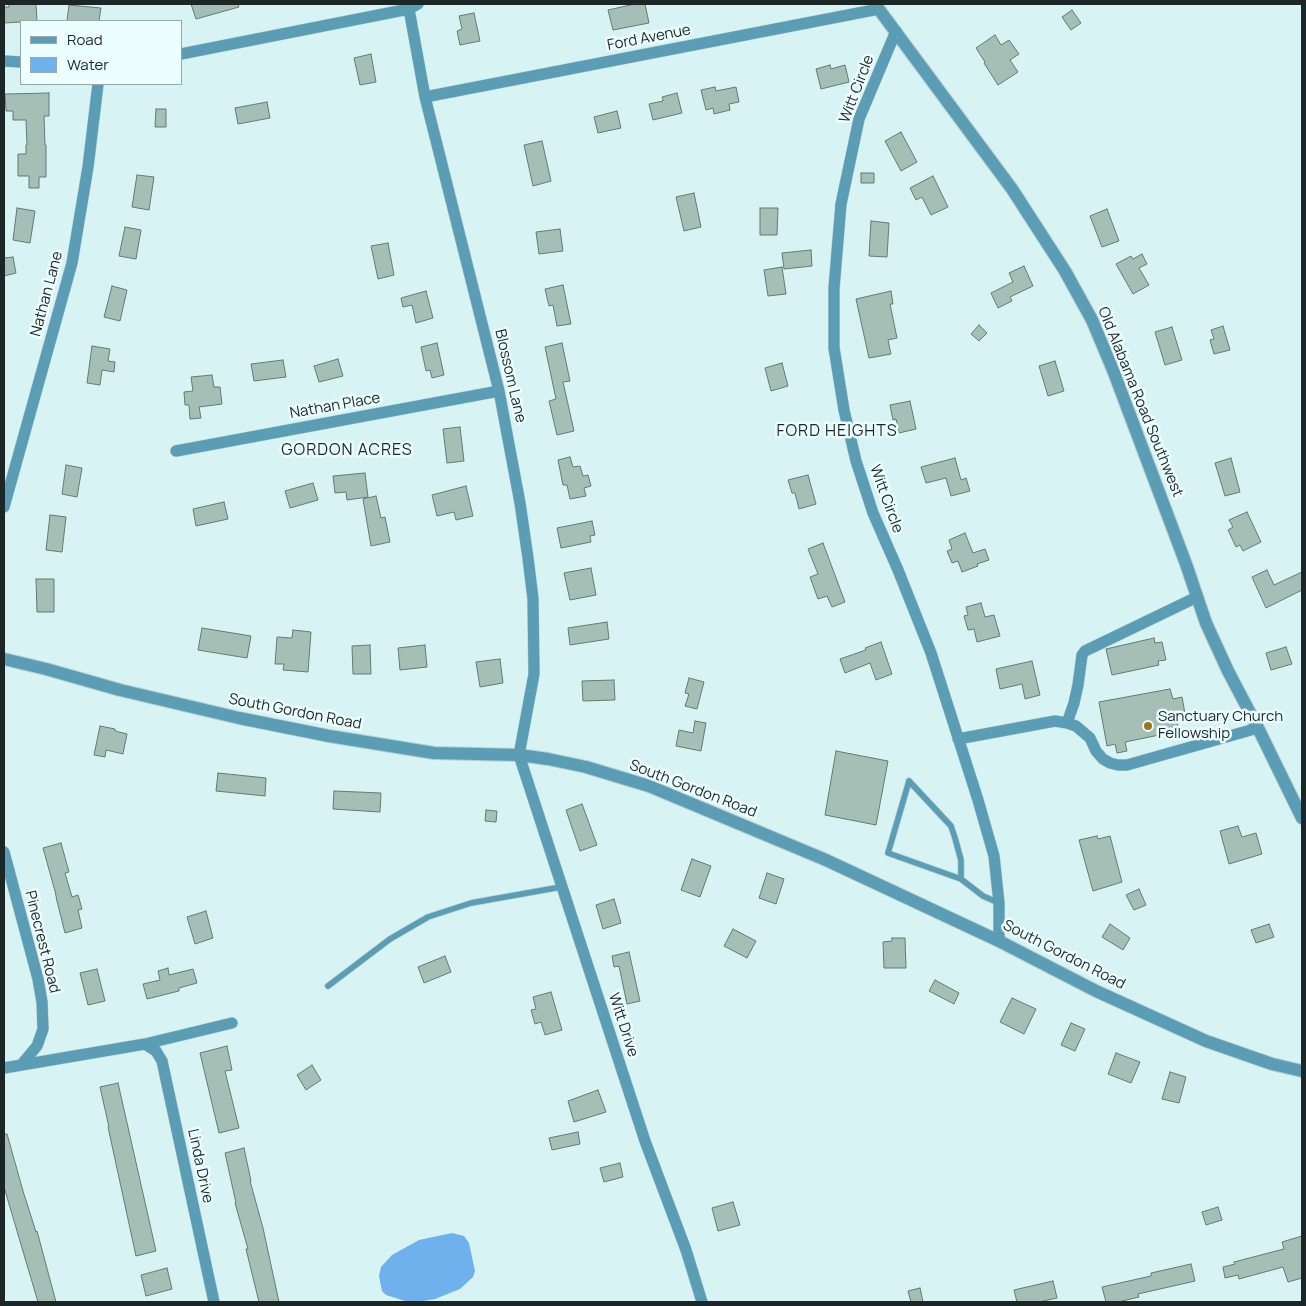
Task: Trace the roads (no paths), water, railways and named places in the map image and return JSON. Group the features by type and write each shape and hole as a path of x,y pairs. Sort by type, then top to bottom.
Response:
{"street":[{"path":"182,54 414,6"},
{"name":"Blossom Lane","path":"414,6 425,97 499,392 520,502 534,599 534,674 519,755"},
{"name":"Ford Avenue","path":"425,97 877,6"},
{"name":"Old Alabama Road Southwest","path":"877,6 1012,189 1065,271 1092,320 1113,370 1216,645 1302,818"},
{"name":"Witt Circle","path":"896,31 859,119 841,204 834,288 834,348 844,410 856,461 872,513 898,570 931,653 994,856 999,903 999,941"},
{"path":"4,61 20,62"},
{"name":"Nathan Lane","path":"4,507 72,263 88,167 98,85"},
{"name":"Nathan Place","path":"176,451 499,392"},
{"path":"1067,723 1074,703 1082,655 1085,651 1197,597"},
{"name":"South Gordon Road","path":"4,659 120,690 230,716 329,736 434,753 519,755 548,759 586,767 649,786 826,860 1206,1041 1272,1064 1302,1071"},
{"path":"958,739 1055,721 1076,726 1090,738 1096,751 1103,759 1110,763 1127,765 1258,728"},
{"name":"Witt Drive","path":"519,755 645,1141 686,1250 702,1302"},
{"name":"Pinecrest Road","path":"4,852 38,979 42,1002 43,1029 37,1046 22,1064"},
{"path":"4,1068 144,1044 232,1023"},
{"name":"Linda Drive","path":"144,1044 156,1051 162,1061 214,1302"}],"lane":[{"path":"961,879 961,860 951,826 909,782 888,853 961,879 983,896 999,903"},
{"path":"328,986 390,939 428,917 471,904 561,887"}],"water":[{"path":"452,1233 464,1236 469,1243 475,1271 473,1277 460,1289 435,1299 423,1301 405,1301 386,1295 382,1291 379,1276 381,1267 392,1255 419,1240"}],"place":[{"name":"Sanctuary Church Fellowship","path":"1148,726"}],"district":[{"name":"FORD HEIGHTS","path":"837,432"},
{"name":"GORDON ACRES","path":"347,451"}]}
